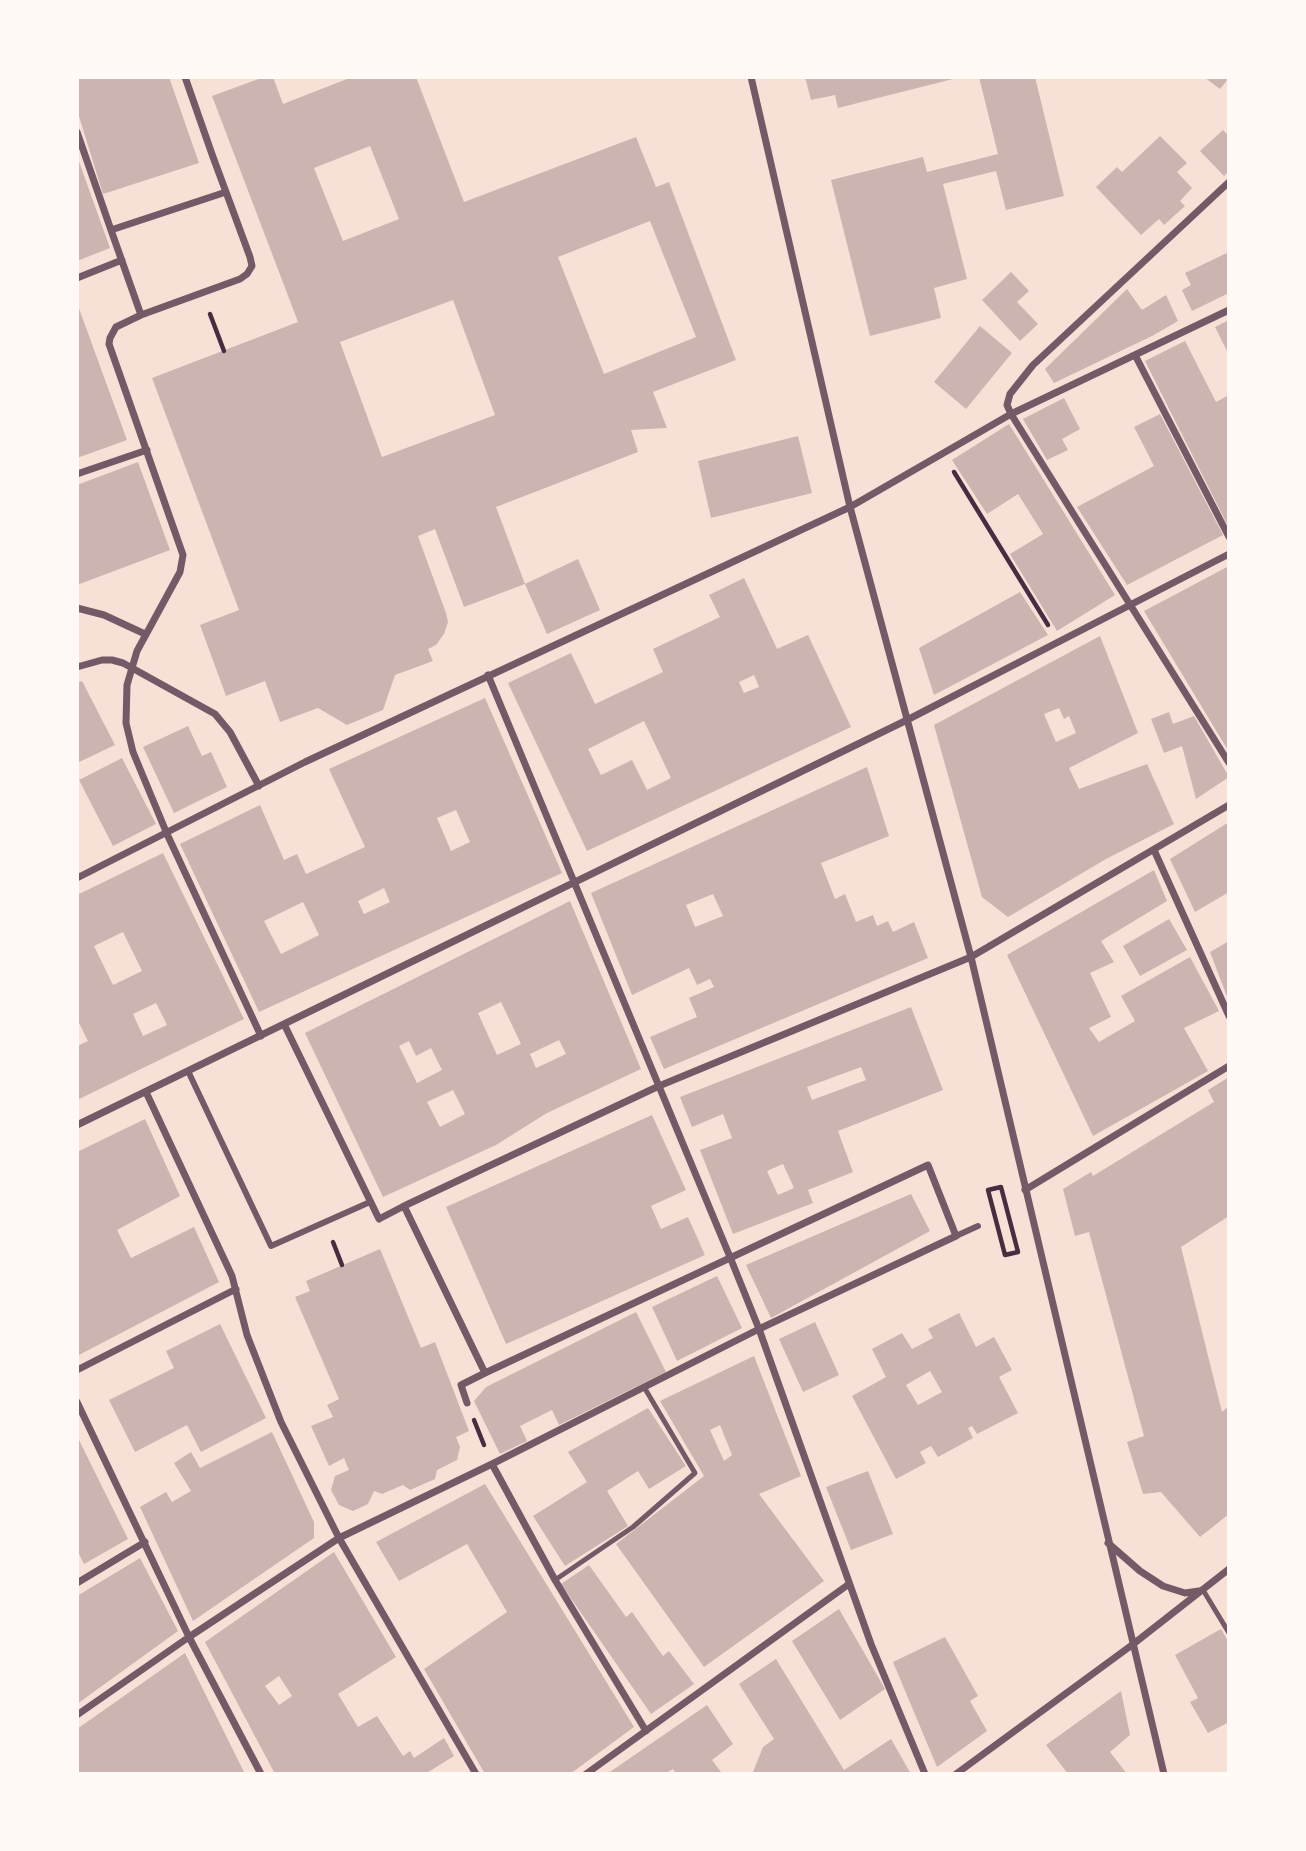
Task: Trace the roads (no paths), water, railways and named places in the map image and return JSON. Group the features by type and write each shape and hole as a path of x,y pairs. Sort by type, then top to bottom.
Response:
{"street":[{"path":"184,77 250,257 250,270 240,279 120,324 110,338 111,349 183,555 180,572 145,634 132,666 125,705 128,738 167,834 261,1035"},
{"path":"751,77 850,508 971,957 1164,1774"},
{"path":"77,132 141,315"},
{"path":"1229,182 1033,365 1010,394 1007,405 1229,763"},
{"path":"111,230 226,192"},
{"path":"77,278 122,260"},
{"path":"77,878 488,675 850,508 1011,414 1229,310"},
{"path":"1135,355 1229,537"},
{"path":"77,474 147,450"},
{"path":"77,1125 907,720 1229,554"},
{"path":"77,608 104,615 145,634"},
{"path":"77,667 91,662 112,660 132,666 215,714 230,732 260,786"},
{"path":"488,675 730,1257 875,1656 925,1774"},
{"path":"284,1024 379,1219 659,1086 971,957 1229,805"},
{"path":"1154,850 1229,1016"},
{"path":"1025,1190 1229,1066"},
{"path":"188,1071 271,1246 370,1202"},
{"path":"146,1092 232,1276 242,1317 269,1395 339,1538 476,1774"},
{"path":"467,1403 461,1385 928,1165 956,1236"},
{"path":"404,1206 485,1373"},
{"path":"77,1715 339,1538 758,1329 978,1226"},
{"path":"77,1370 236,1289"},
{"path":"77,1402 189,1637 261,1774"},
{"path":"492,1464 555,1580 646,1731"},
{"path":"77,1583 145,1542"},
{"path":"1108,1543 1163,1587 1185,1593 1203,1590"},
{"path":"956,1774 966,1771 1229,1569"},
{"path":"586,1774 849,1584"}],"lane":[{"path":"555,1580 633,1527 695,1473 644,1387"},
{"path":"1203,1590 1229,1633"}]}
